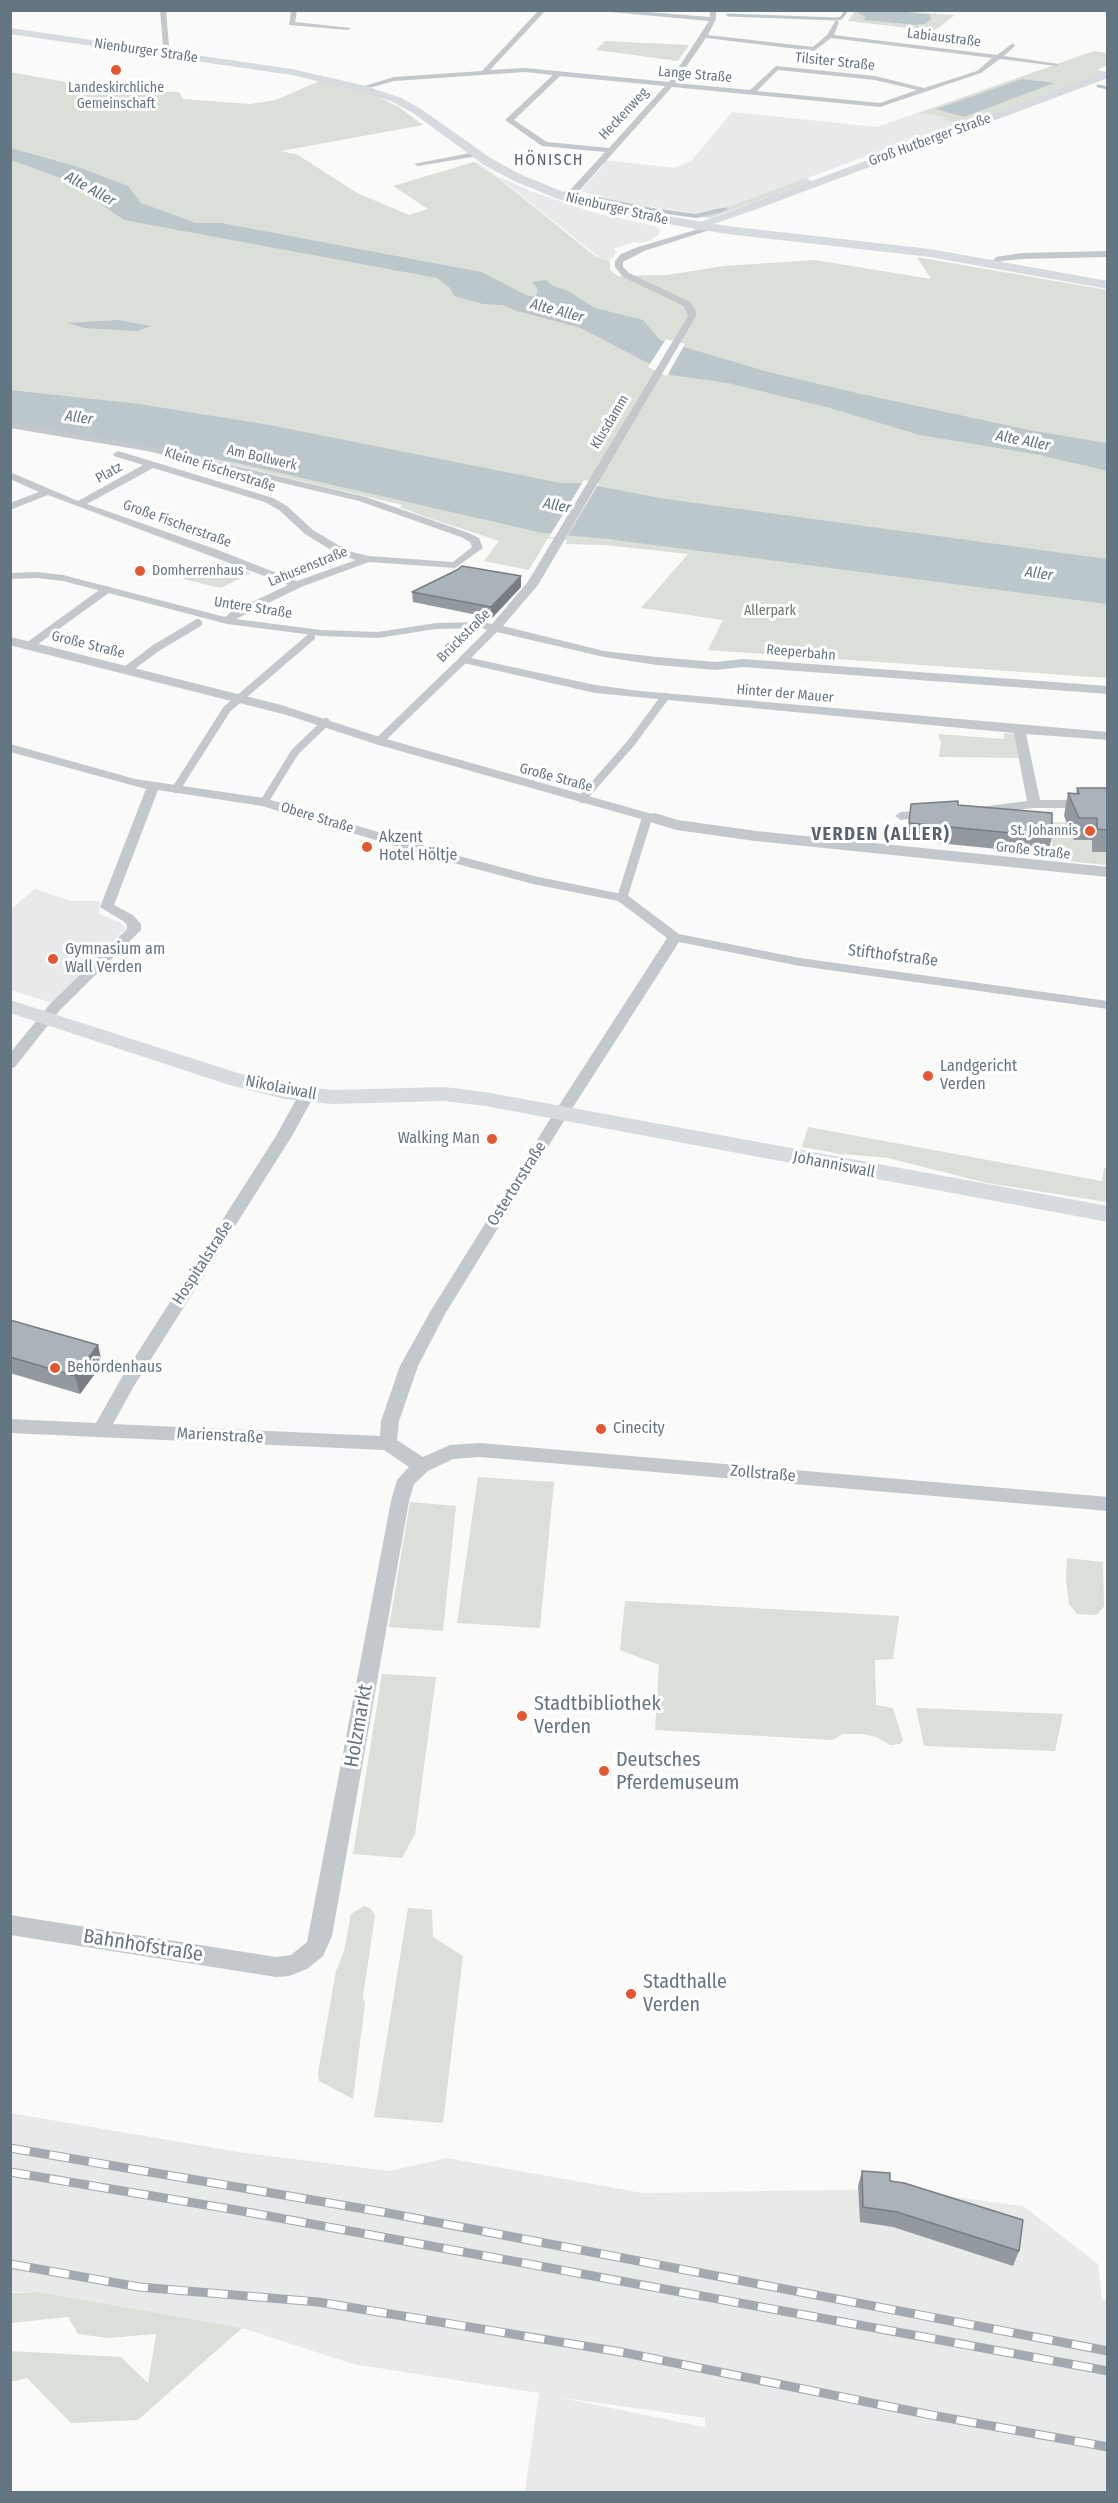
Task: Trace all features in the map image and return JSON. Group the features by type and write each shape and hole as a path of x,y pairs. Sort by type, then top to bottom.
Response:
{"main road":[{"name":"Nienburger Straße","path":"10,31 298,74 362,88 397,100 417,111 475,154 501,170 562,196 646,217 712,228 881,246 1107,285"},
{"name":"Groß Hutberger Straße","path":"696,226 753,207 1107,74"},
{"name":"Groß Hutberger Straße","path":"712,228 740,216 753,207"},
{"path":"740,216 744,224 767,234"},
{"path":"646,217 668,227 673,237"},
{"name":"Nikolaiwall","path":"10,1006 234,1079 306,1096 444,1094 561,1114"},
{"name":"Johanniswall","path":"561,1114 1107,1214"}],"street":[{"path":"156,52 166,46 164,10"},
{"path":"294,10 291,24 348,28"},
{"path":"485,72 543,10"},
{"path":"592,10 713,15"},
{"name":"Heckenweg","path":"562,196 575,190 670,85 704,36 713,15"},
{"path":"704,36 814,50 830,36 836,22"},
{"name":"Labiaustraße","path":"830,36 1056,64"},
{"name":"Lange Straße","path":"362,88 394,79 525,70 880,105 979,72 1013,45"},
{"name":"Tilsiter Straße","path":"752,92 776,68 875,78 924,90"},
{"path":"559,73 509,120 545,144 610,150"},
{"path":"418,164 475,154"},
{"name":"Groß Hutberger Straße","path":"689,320 692,311 687,304 626,275 618,265 624,256 696,226"},
{"name":"Groß Hutberger Straße","path":"673,237 712,228"},
{"path":"994,264 999,259 1022,256 1107,254"},
{"name":"Klusdamm","path":"556,540 689,320"},
{"name":"Am Bollwerk","path":"10,425 147,448 362,499 446,527 475,540 478,548 465,559"},
{"name":"Kleine Fischerstraße","path":"118,454 269,500 283,508 309,532 345,554 455,565 465,559"},
{"name":"Platz","path":"78,505 152,464"},
{"name":"Große Fischerstraße","path":"10,475 78,505 214,552 297,585"},
{"path":"10,507 47,492"},
{"name":"Brückstraße","path":"378,741 496,627 531,585 556,540"},
{"name":"Lahusenstraße","path":"227,621 235,614 297,585 369,558"},
{"name":"Untere Straße","path":"10,576 49,576 227,621 339,635 378,634 436,626 496,627"},
{"path":"30,645 106,590"},
{"path":"128,669 156,648 198,624"},
{"name":"Reeperbahn","path":"496,627 604,654 657,661 716,666 743,663 1107,690"},
{"path":"176,789 227,709 311,637"},
{"name":"Große Straße","path":"10,641 239,698 326,722 378,741 677,825 756,836 1107,873"},
{"name":"Hinter der Mauer","path":"463,660 595,689 1018,730 1107,736"},
{"path":"582,799 631,743 665,697"},
{"path":"264,802 295,752 326,722"},
{"path":"1018,730 1034,804"},
{"name":"Obere Straße","path":"10,748 153,786 264,802 447,857 533,880 622,897"},
{"path":"10,1064 47,1018 134,930 134,924 128,918 106,907 153,786"},
{"path":"971,811 1034,804 1107,804"},
{"path":"901,816 948,813"},
{"path":"647,817 622,897 675,937"},
{"name":"Stifthofstraße","path":"675,937 800,962 1107,1005"},
{"name":"Ostertorstraße","path":"388,1443 390,1421 409,1366 458,1279 675,937"},
{"name":"Hospitalstraße","path":"101,1430 128,1382 278,1145 306,1096"},
{"name":"Marienstraße","path":"10,1426 388,1443"},
{"path":"388,1443 422,1466"},
{"name":"Zollstraße","path":"422,1466 450,1452 480,1450 1107,1504"},
{"name":"Holzmarkt","path":"276,1967 289,1966 306,1957 315,1949 321,1936 399,1501 406,1480 422,1466"},
{"name":"Bahnhofstraße","path":"10,1925 276,1967"}],"shaded area":[{"path":"926,110 964,120 729,207 698,214 620,202 580,191 603,166 605,160 675,168 692,160 732,112 877,127"},
{"path":"474,162 497,176 533,192 592,212 650,225 660,229 659,234 650,241 634,242 613,249 617,252 610,260 601,259 503,181"},
{"name":"Gymnasium am Wall Verden","path":"35,889 71,901 100,901 99,914 119,922 126,928 52,1003 11,990 11,909"},
{"path":"10,2113 239,2152 389,2171 447,2158 643,2193 893,2189 1023,2206 1098,2264 1102,2299 1108,2301 1107,2492 525,2492 539,2393 353,2364 242,2328 40,2292 11,2292","holes":["557,2397 705,2418 704,2427"]}],"green space":[{"path":"855,11 860,11 867,17 864,20 915,25 925,24 926,14 899,11 955,15 934,31 848,21"},
{"path":"605,41 689,45 678,61 596,50"},
{"path":"1094,51 1107,53 1107,65 1097,70 1107,72 908,145 899,145 956,123 942,119 946,117 918,113"},
{"name":"Allerpark","path":"10,72 105,89 179,92 183,99 250,104 276,100 322,80 369,93 399,107 423,125 281,151 298,155 357,193 409,215 428,209 393,186 474,162 502,181 596,257 610,261 610,270 618,276 667,275 724,266 815,260 931,279 917,257 1107,290 1107,678 708,650 723,620 641,608 688,554 604,545 566,544 567,540 548,538 529,570 484,561 499,541 426,517 400,507 402,505 217,461 11,425"},
{"path":"806,178 812,181 710,218 693,217 696,214 731,206"},
{"path":"217,561 251,573 221,588 183,579"},
{"path":"1004,733 1015,734 1019,758 939,757 941,743 938,734 1004,739"},
{"path":"1048,823 1107,823 1107,865 1053,860 1051,829"},
{"path":"808,1127 1102,1181 1104,1168 1107,1169 1107,1202 987,1183 888,1158 841,1154 802,1147"},
{"path":"478,1477 554,1482 540,1628 457,1623"},
{"path":"410,1502 456,1506 443,1631 389,1627"},
{"path":"1067,1558 1103,1562 1104,1606 1097,1615 1077,1614 1069,1604 1066,1580"},
{"path":"625,1601 899,1616 893,1659 875,1660 876,1705 893,1708 903,1740 900,1744 890,1745 876,1737 863,1734 843,1734 833,1740 655,1730 659,1665 620,1650"},
{"path":"382,1674 436,1677 415,1834 402,1858 353,1854"},
{"path":"916,1708 1063,1714 1055,1751 924,1746"},
{"path":"364,1906 370,1908 375,1915 363,1997 365,2004 353,2099 319,2081 318,2073 336,1971 344,1951 351,1914"},
{"path":"408,1908 432,1910 433,1937 463,1956 443,2123 374,2117"},
{"path":"40,2292 242,2328 138,2420 71,2423 27,2378 11,2382 11,2351 121,2357 148,2383 156,2334 108,2338 78,2334 68,2317 11,2323 11,2293"}],"water":[{"path":"860,11 926,14 930,15 931,19 925,24 915,25 863,20 866,17 858,13"},
{"path":"1022,79 1054,83 964,117 936,109"},
{"name":"Alte Aller","path":"11,148 78,167 128,186 141,203 196,223 221,223 481,272 528,296 536,296 538,290 532,282 546,280 595,308 643,320 660,340 765,371 1034,431 1107,443 1107,471 1040,455 920,435 830,408 728,383 671,375 581,328 503,305 483,304 454,296 450,288 437,278 124,220 66,180 11,160"},
{"path":"119,320 151,326 137,331 84,328 67,323"},
{"name":"Aller","path":"10,390 139,404 269,425 561,483 581,483 666,499 1107,559 1107,604 608,539 543,533 237,463 11,423"}],"pier":[{"path":"666,339 685,344 667,376 648,367"},
{"path":"584,480 599,483 566,538 549,537"}],"building":[{"path":"462,566 521,576 491,607 412,592"},
{"path":"1077,788 1106,788 1107,830 1097,829 1097,818 1079,818 1068,793 1079,794"},
{"path":"958,801 958,805 1052,813 1052,837 909,823 911,804"},
{"path":"10,1320 98,1345 75,1376 10,1357"},
{"path":"862,2171 890,2173 890,2181 904,2183 1023,2220 1019,2251 897,2212 863,2207"}],"waterway":[{"path":"728,15 837,19 841,18 847,10"},
{"path":"1098,86 1108,88"},
{"path":"590,197 660,211"},
{"path":"716,211 726,209"},
{"path":"653,210 660,211"},
{"path":"660,211 696,216 722,210"}],"railway":[{"path":"10,2148 388,2213 1108,2351"},
{"path":"10,2172 236,2210 1108,2371"},
{"path":"10,2264 139,2287 318,2302 621,2352 931,2415 1108,2447"}],"place":[{"name":"Landeskirchliche Gemeinschaft","path":"116,70"},
{"name":"Domherrenhaus","path":"140,571"},
{"name":"St. Johannis","path":"1090,831"},
{"name":"Akzent Hotel Höltje","path":"367,847"},
{"name":"Gymnasium am Wall Verden","path":"53,959"},
{"name":"Landgericht Verden","path":"928,1076"},
{"name":"Walking Man","path":"492,1139"},
{"name":"Behördenhaus","path":"55,1368"},
{"name":"Cinecity","path":"601,1429"},
{"name":"Stadtbibliothek Verden","path":"522,1716"},
{"name":"Deutsches Pferdemuseum","path":"604,1771"},
{"name":"Stadthalle Verden","path":"631,1994"}],"district":[{"name":"HÖNISCH","path":"549,161"},
{"name":"VERDEN (ALLER)","path":"881,835"}]}
